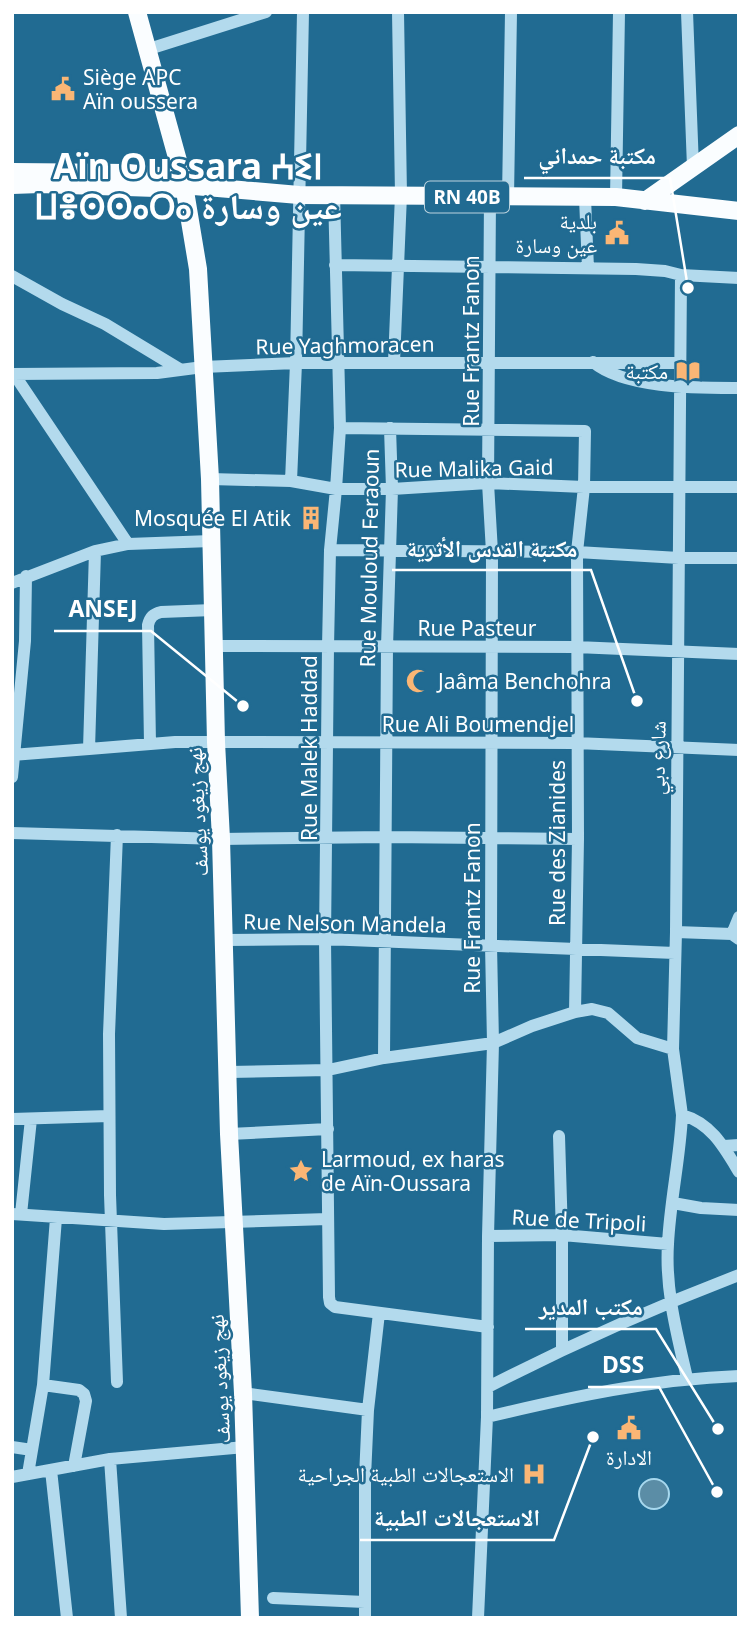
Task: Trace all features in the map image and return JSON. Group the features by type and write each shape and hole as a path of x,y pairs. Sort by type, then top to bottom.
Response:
{"main road":[{"name":"نهج زيغود يوسف","path":"138,12 188,185 198,269 210,479 229,1133 246,1447 250,1618"},
{"path":"645,201 739,135"},
{"name":"RN 40B","path":"12,172 128,173 188,185"},
{"name":"RN 40B","path":"12,185 188,185 299,195 616,197 739,211"}],"street":[{"path":"149,49 266,12"},
{"path":"291,481 303,12"},
{"path":"394,362 401,195 398,12"},
{"name":"Rue Frantz Fanon","path":"478,1618 488,1387 488,1236 493,1043 492,552 488,484 491,266 499,197 511,12"},
{"path":"616,197 619,12"},
{"path":"687,12 693,167"},
{"name":"Rue Malek Haddad","path":"334,194 340,428 330,550 328,647 326,939 330,1303 335,1307 379,1313"},
{"path":"585,198 589,268"},
{"path":"335,265 656,270 681,275 739,278"},
{"name":"شارع دبي","path":"681,275 673,1049 682,1115 681,1148 668,1244 670,1301 687,1378"},
{"path":"12,276 105,324 181,370"},
{"path":"593,362 604,371 617,376 680,388 739,388"},
{"name":"Rue Yaghmoracen","path":"13,374 157,373 203,367 296,363 680,363"},
{"path":"13,374 128,544"},
{"path":"340,428 490,430"},
{"name":"Rue Mouloud Feraoun","path":"384,1058 387,647 392,489 390,428"},
{"name":"Rue des Zianides","path":"490,430 585,430 584,487 577,552 578,839 575,1012"},
{"name":"Rue Malika Gaid","path":"210,479 291,481 336,489 488,484 739,487"},
{"path":"12,778 17,666 16,580 95,551 128,544 211,541"},
{"path":"330,550 577,552 679,558 739,558"},
{"path":"89,749 95,551"},
{"path":"150,744 150,619 161,612 213,610"},
{"name":"Rue Pasteur","path":"214,646 576,648 739,654"},
{"name":"Rue Ali Boumendjel","path":"13,755 150,744 216,742 576,743 739,750"},
{"path":"12,833 221,839 387,836 578,839"},
{"path":"117,835 109,1034 111,1222 117,1382"},
{"path":"676,932 735,937 739,917"},
{"name":"Rue Nelson Mandela","path":"224,940 326,939 675,953"},
{"path":"229,1072 328,1070 384,1058 493,1043 575,1012 592,1009 608,1013 637,1038 673,1049"},
{"path":"682,1115 694,1119 710,1130 724,1146 739,1172"},
{"path":"12,1119 109,1116"},
{"path":"31,1119 17,1214 164,1224 328,1219"},
{"path":"229,1133 328,1129"},
{"path":"559,1136 562,1349"},
{"path":"724,1146 739,1145"},
{"path":"673,1203 722,1211 739,1210"},
{"path":"28,1474 43,1385 56,1218"},
{"name":"Rue de Tripoli","path":"488,1236 562,1235 668,1244"},
{"path":"488,1387 562,1349 670,1301 739,1275"},
{"path":"365,1618 368,1409 379,1313 488,1328"},
{"path":"487,1417 598,1392 687,1378 739,1376"},
{"path":"43,1385 79,1390 84,1394 86,1401 74,1466"},
{"path":"243,1393 368,1409"},
{"path":"12,1447 32,1450"},
{"path":"12,1477 110,1460 246,1447"},
{"path":"110,1460 121,1618"},
{"path":"51,1470 67,1618"},
{"path":"273,1598 365,1602"}],"water":[{"path":"654,1479 665,1483 669,1494 665,1505 654,1509 643,1505 639,1494 643,1483"}],"place":[{"name":"Siège APC Aïn oussera","path":"63,89"},
{"name":"بلدية عين وسارة","path":"617,233"},
{"name":"مكتبة حمداني","path":"688,288"},
{"name":"مكتبة","path":"688,371"},
{"name":"Mosquée El Atik","path":"311,518"},
{"name":"Jaâma Benchohra","path":"418,681"},
{"name":"مكتبة القدس الأثرية","path":"637,701"},
{"name":"ANSEJ","path":"243,706"},
{"name":"Larmoud, ex haras de Aïn-Oussara","path":"301,1171"},
{"name":"الادارة","path":"629,1428"},
{"name":"مكتب المدير","path":"718,1429"},
{"name":"الاستعجالات الطبية","path":"593,1437"},
{"name":"الاستعجالات الطبية الجراحية","path":"534,1474"},
{"name":"DSS","path":"717,1492"}],"district":[{"name":"Aïn Oussara ⵄⵉⵏ ⵡⴻⵙⵙⴰⵔⴰ عين وسارة","path":"188,185"}]}
